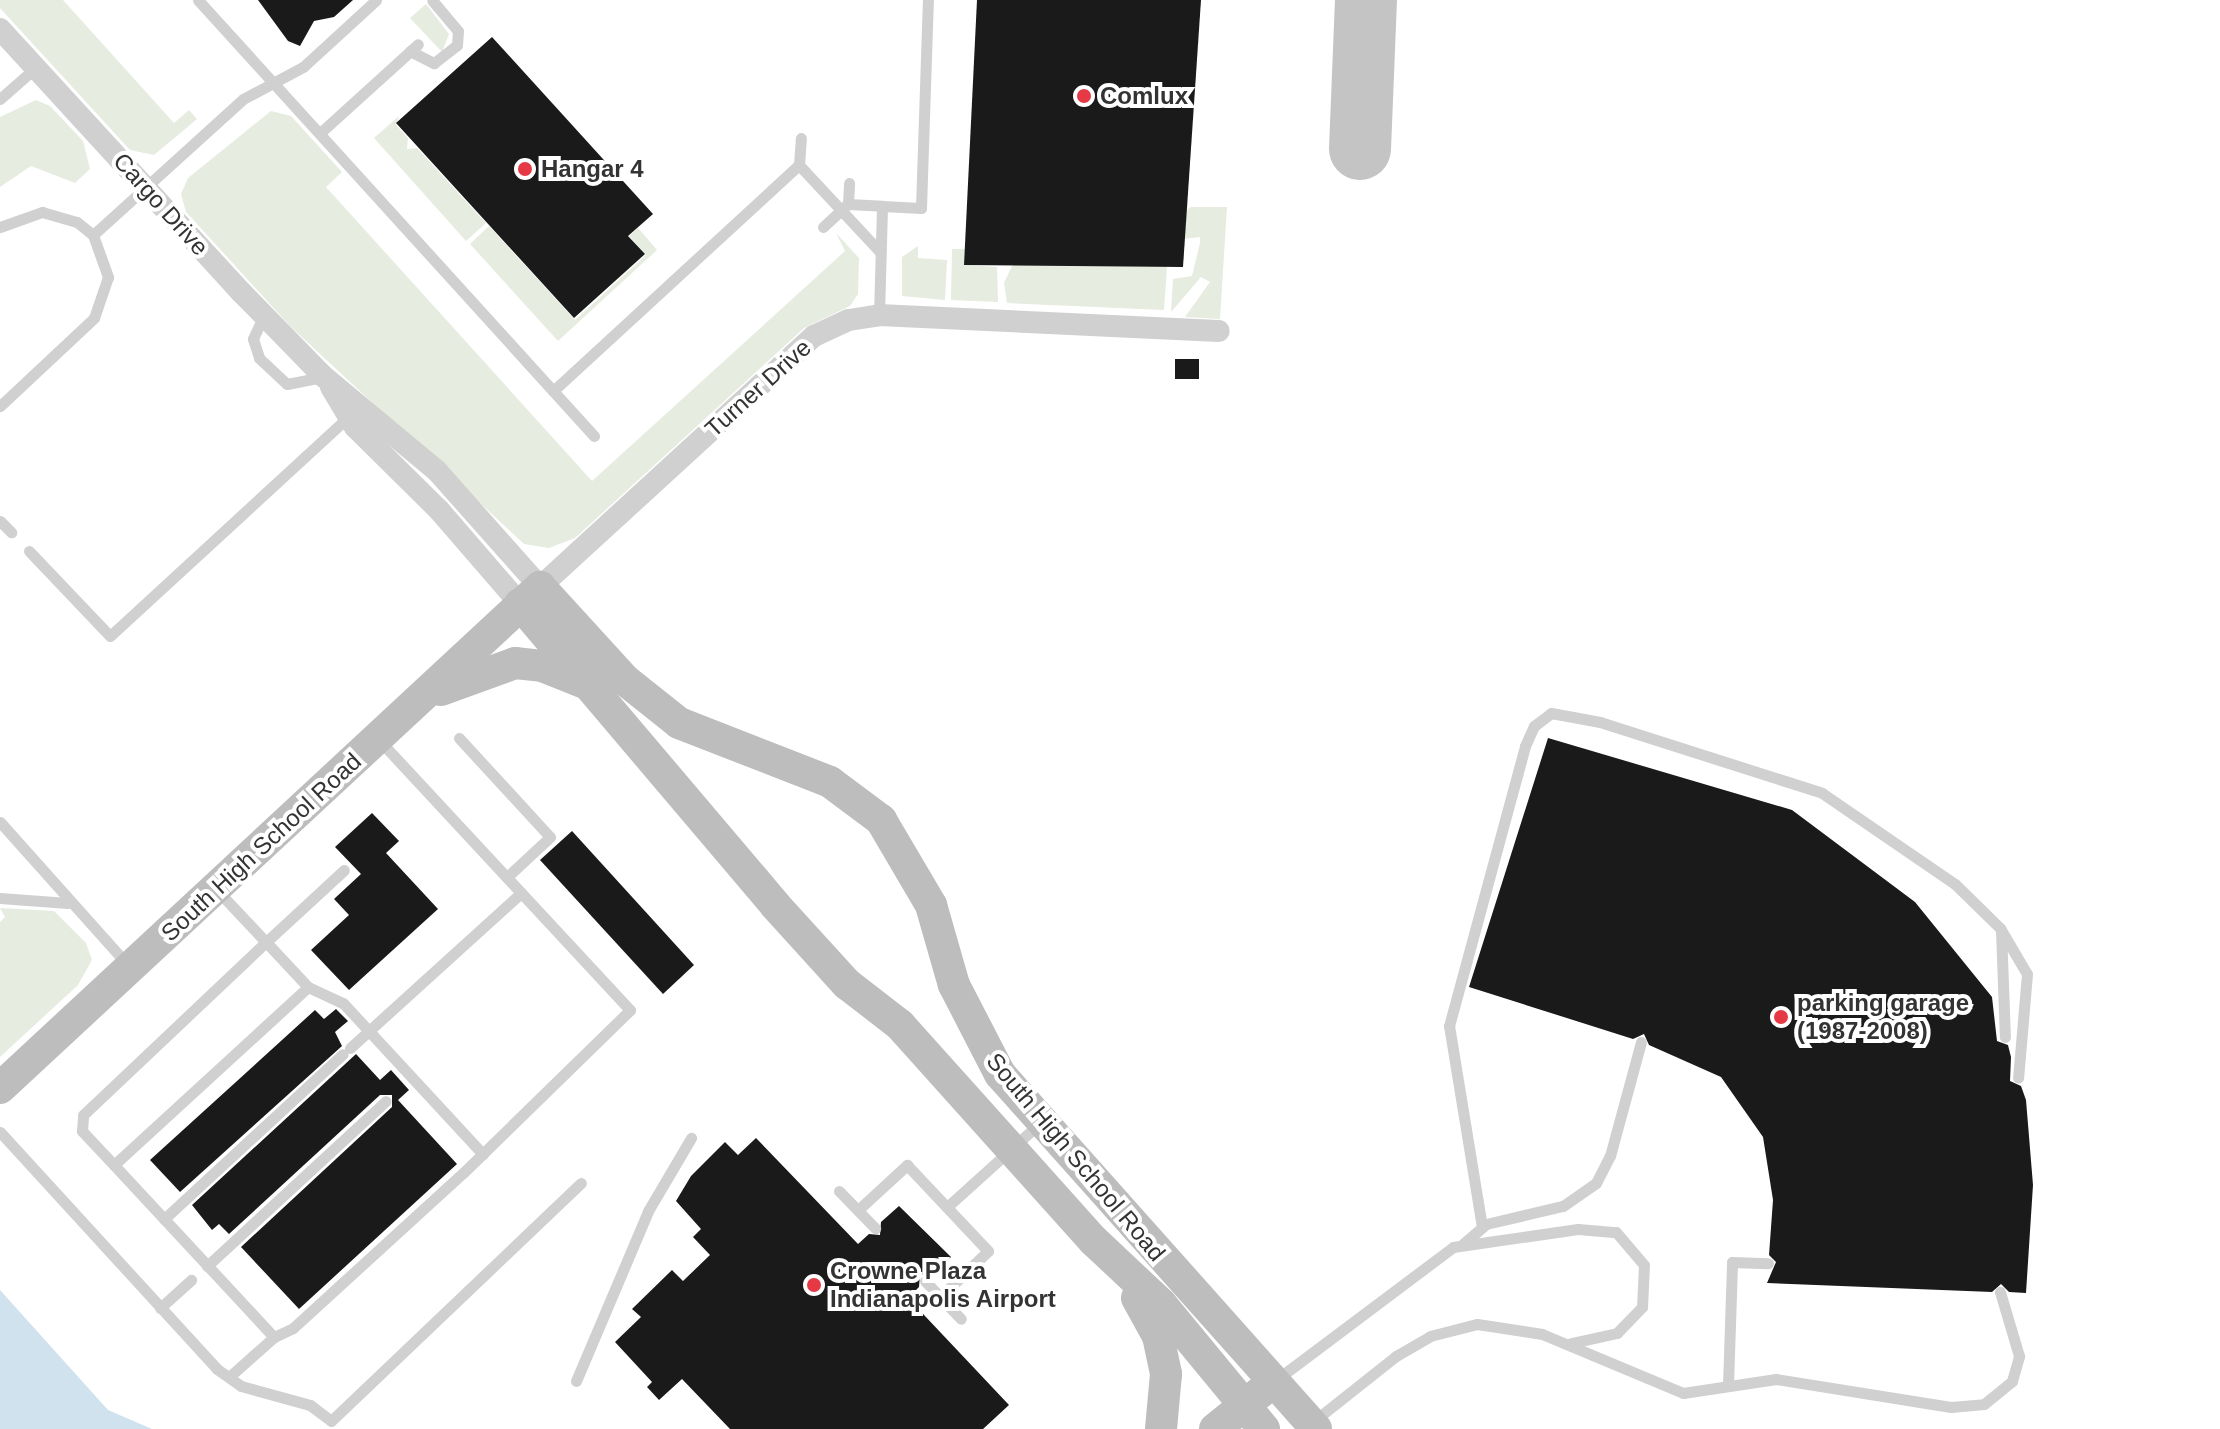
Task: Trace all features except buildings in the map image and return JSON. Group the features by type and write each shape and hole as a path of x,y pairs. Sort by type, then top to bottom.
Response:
{"street":[{"name":"Cargo Drive","path":"0,29 323,376 437,471 530,596"},
{"name":"Turner Drive","path":"530,596 814,336 879,315 1219,331"},
{"name":"Cargo Drive","path":"323,376 349,416 530,596"},
{"name":"South High School Road","path":"530,596 591,687 775,905 847,984 900,1025 1094,1241 1161,1304 1255,1416"},
{"name":"South High School Road","path":"0,1088 530,596"},
{"name":"South High School Road","path":"530,596 679,723 830,782 881,820 931,905 978,1040 1041,1122 1310,1427"},
{"path":"414,705 455,683 515,663 563,672 591,687"},
{"path":"1094,1241 1158,1336 1167,1393 1161,1429"},
{"path":"1215,1429 1255,1416 1273,1382"}],"lane":[{"path":"198,0 594,436"},
{"path":"93,235 243,99 303,67 376,0"},
{"path":"320,133 414,47 434,63 457,45 458,31 432,0"},
{"path":"844,207 921,208 928,0"},
{"path":"0,99 35,68"},
{"path":"553,391 799,165 801,138"},
{"path":"799,165 844,207 880,252"},
{"path":"823,227 844,207 849,183"},
{"path":"879,315 882,206"},
{"path":"0,227 42,212 77,222 93,235 108,277 94,318 0,406"},
{"path":"264,315 253,339 271,371 287,384 323,376"},
{"path":"29,551 110,636 349,416"},
{"path":"0,521 11,532"},
{"path":"1482,1227 1449,1026 1525,746 1547,714 1600,722 1822,793 1955,884 2000,928 2027,974 2018,1078"},
{"path":"459,738 550,837 507,877"},
{"path":"229,1377 274,1337 293,1328 483,1154 630,1010 378,739"},
{"path":"0,822 68,903 130,967"},
{"path":"274,1337 82,1131 83,1115 344,870"},
{"path":"216,888 308,987 343,1003 369,1030 408,1081 483,1154"},
{"path":"164,1219 521,893"},
{"path":"0,898 68,903"},
{"path":"2000,928 2005,1037"},
{"path":"114,1165 308,987"},
{"path":"1463,1244 1482,1227 1563,1206 1596,1183 1610,1156 1641,1042"},
{"path":"207,1266 386,1101"},
{"path":"947,1207 1041,1122"},
{"path":"0,1132 160,1308 229,1377 310,1405 331,1421 581,1183"},
{"path":"576,1381 648,1211 691,1138"},
{"path":"858,1210 907,1165 947,1207 988,1251 940,1297"},
{"path":"839,1191 875,1228"},
{"path":"1273,1382 1441,1254 1463,1244 1600,1227 1627,1239 1648,1278 1642,1307 1617,1333 1566,1344"},
{"path":"1728,1385 1732,1262 1768,1263"},
{"path":"160,1308 191,1280"},
{"path":"925,1281 961,1319"},
{"path":"1310,1427 1396,1356 1452,1329 1501,1325 1566,1344 1683,1393 1776,1379 1951,1407 1984,1404 2012,1381 2019,1356 2000,1292"}],"shaded area":[{"path":"0,0 63,0 174,123 189,110 197,119 154,155 130,150 0,8"},
{"path":"426,4 449,34 442,52 410,18"},
{"path":"36,100 50,106 83,141 90,169 75,183 31,166 0,187 0,117"},
{"path":"271,111 291,116 342,172 326,187 592,481 845,251 836,233 859,258 858,294 850,306 804,328 575,538 549,548 524,544 290,326 186,212 181,194 188,178"},
{"path":"399,116 396,125 408,138 407,149 417,148 486,223 466,241 374,138"},
{"path":"1191,207 1227,207 1220,319 1185,317 1210,282 1201,277 1171,312 1173,279 1192,276 1200,243 1200,237 1184,239 1186,210"},
{"path":"489,226 575,320 646,255 629,236 638,228 657,250 558,341 470,244"},
{"path":"918,246 918,258 947,260 945,300 902,296 902,257"},
{"path":"952,249 965,249 964,265 997,267 998,302 951,300"},
{"path":"1013,264 1167,266 1164,310 1007,303 1004,283"},
{"path":"0,908 54,911 86,943 92,960 78,985 0,1057 0,922 5,917"}],"water":[{"path":"0,1290 108,1410 152,1429 0,1429"}],"taxiway":[{"path":"1360,149 1366,0"}],"place":[{"name":"Comlux","path":"1084,96"},
{"name":"Hangar 4","path":"525,169"},
{"name":"parking garage (1987-2008)","path":"1781,1017"},
{"name":"Crowne Plaza Indianapolis Airport","path":"814,1285"}]}
